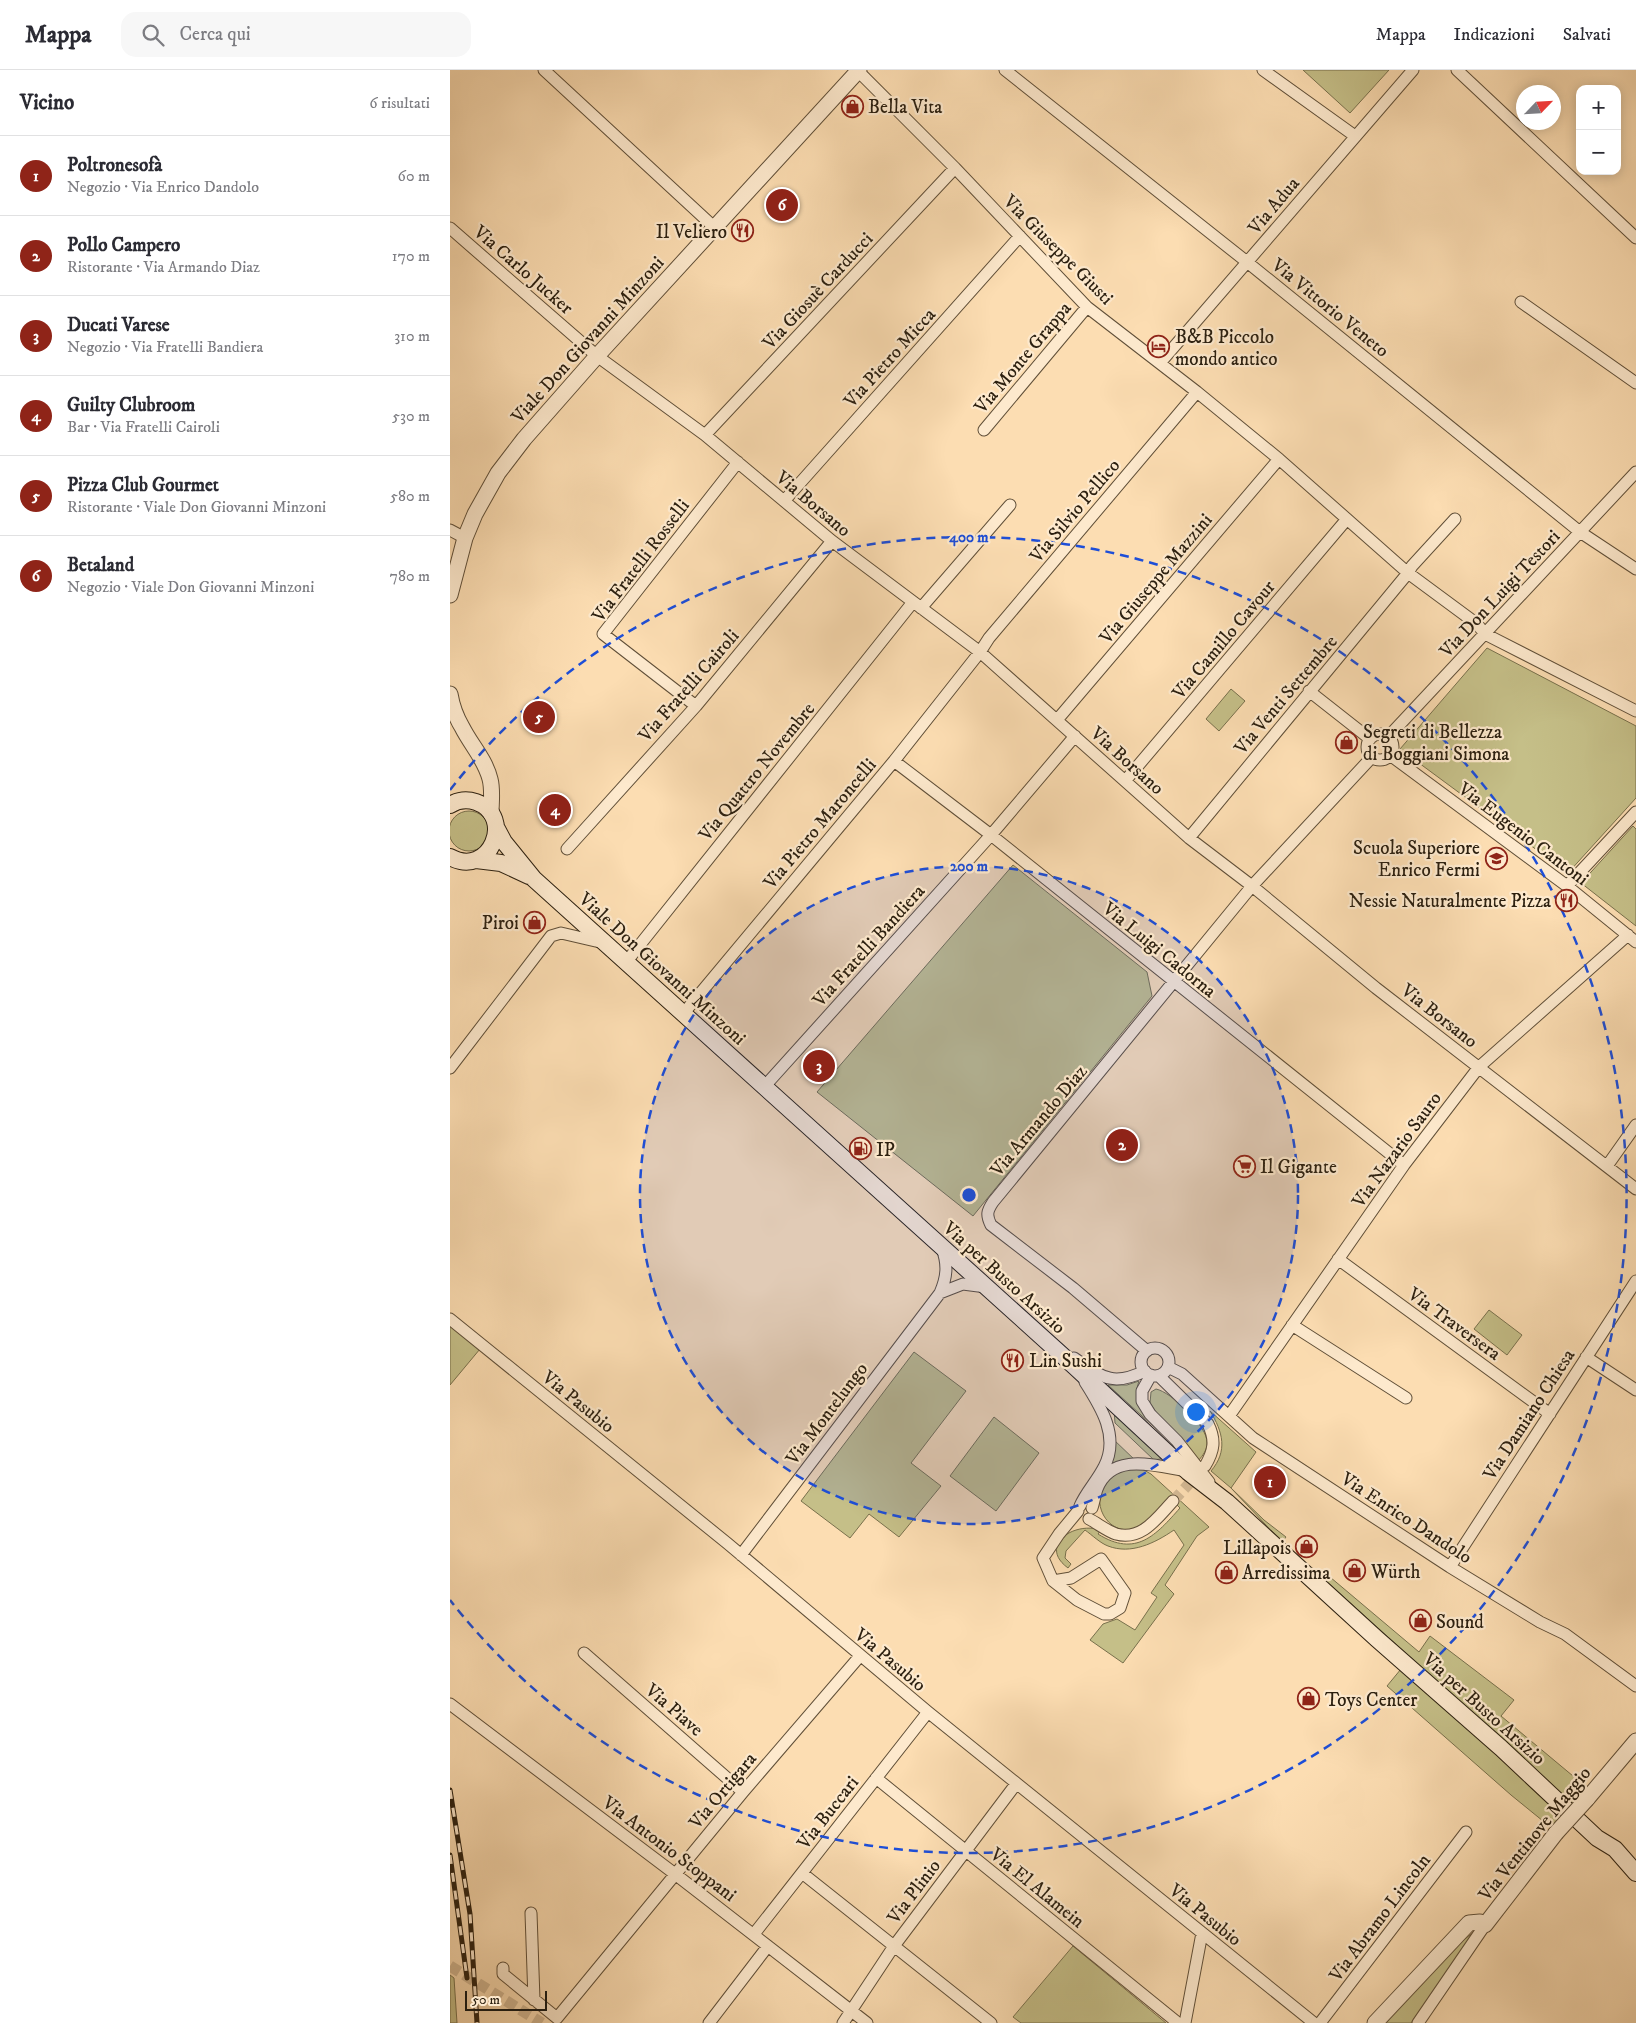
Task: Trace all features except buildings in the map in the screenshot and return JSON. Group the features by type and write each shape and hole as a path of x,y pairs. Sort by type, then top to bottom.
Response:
{"main road":[{"path":"452,802 472,801 480,803 494,820 496,837 492,847 485,855 476,860"},
{"name":"Viale Don Giovanni Minzoni","path":"494,820 504,842 534,879 764,1087"},
{"name":"Viale Don Giovanni Minzoni","path":"450,857 466,862 476,860 501,863 534,879"},
{"name":"Via per Busto Arsizio","path":"764,1087 1074,1366 1188,1472 1227,1502 1377,1639 1514,1760 1597,1838 1615,1850 1636,1873"},
{"name":"Via per Busto Arsizio","path":"1597,1838 1608,1854 1636,1886"}],"street":[{"path":"544,70 715,228"},
{"name":"Viale Don Giovanni Minzoni","path":"450,595 466,538 475,514 498,473 524,439 597,356 858,70"},
{"name":"Via Giuseppe Giusti","path":"858,70 955,168 1087,307 1197,392 1279,459 1408,573 1477,624 1485,634 1636,711"},
{"name":"Via Vittorio Veneto","path":"1005,70 1247,262 1580,532 1636,569"},
{"path":"1263,70 1355,136"},
{"name":"Via Adua","path":"1160,363 1413,70"},
{"path":"1457,70 1636,238"},
{"name":"Via Giosuè Carducci","path":"705,436 955,168"},
{"name":"Via Carlo Jucker","path":"450,228 597,356"},
{"name":"Via Pietro Micca","path":"784,501 1020,236"},
{"path":"1520,302 1636,383"},
{"name":"Via Monte Grappa","path":"984,430 1087,307"},
{"name":"Via Borsano","path":"597,356 705,436 832,541 980,652 1189,838 1252,886 1376,988 1636,1188"},
{"name":"Via Silvio Pellico","path":"980,652 989,638 1197,392"},
{"name":"Via Giuseppe Mazzini","path":"1057,720 1279,459"},
{"name":"Via Fratelli Rosselli","path":"696,706 602,634 738,462"},
{"name":"Via Don Luigi Testori","path":"1388,737 1636,472"},
{"name":"Via Quattro Novembre","path":"626,961 917,605 1010,505"},
{"path":"1408,573 1412,566 1455,518"},
{"name":"Via Camillo Cavour","path":"1125,781 1347,519"},
{"path":"450,530 466,538"},
{"name":"Via Fratelli Cairoli","path":"567,849 696,706 832,541"},
{"name":"Via Venti Settembre","path":"1189,838 1408,573"},
{"name":"Via Pietro Maroncelli","path":"683,1014 894,761 980,652"},
{"path":"1309,692 1370,739"},
{"path":"450,694 453,709 462,728 478,751 486,768 491,786 494,820"},
{"path":"1378,734 1388,737 1393,746 1390,755 1381,760 1372,757 1367,748 1370,739 1378,734"},
{"name":"Via Fratelli Bandiera","path":"764,1087 991,835 1075,736"},
{"name":"Via Eugenio Cantoni","path":"1390,755 1567,886 1632,938"},
{"path":"1252,886 1372,757"},
{"name":"Via Luigi Cadorna","path":"894,761 991,835 1404,1165"},
{"path":"472,801 482,790 486,768"},
{"path":"1567,886 1636,812"},
{"name":"Via Armando Diaz","path":"1147,1351 1074,1288 1001,1233 992,1225 988,1218 987,1210 1252,886"},
{"path":"450,1068 551,936 561,933 608,944"},
{"name":"Via Nazario Sauro","path":"1229,1416 1404,1165 1479,1067 1632,938"},
{"path":"1607,1166 1636,1125"},
{"name":"Via Montelungo","path":"740,1555 940,1293 946,1271 946,1260 941,1246"},
{"name":"Via Traversera","path":"1338,1259 1550,1414"},
{"name":"Via Damiano Chiesa","path":"1450,1567 1636,1281"},
{"path":"940,1293 963,1284 986,1287"},
{"name":"Via Pasubio","path":"450,1319 740,1555 1016,1784 1314,2023"},
{"path":"1292,1325 1406,1398"},
{"path":"1038,1334 1098,1374 1113,1379 1129,1379 1152,1374 1163,1374 1168,1367"},
{"name":"Via Enrico Dandolo","path":"1147,1351 1156,1348 1165,1352 1169,1360 1168,1367 1182,1374 1253,1438 1450,1567 1540,1622 1565,1634 1636,1686"},
{"path":"1147,1351 1141,1363 1208,1424 1214,1444 1205,1466"},
{"path":"1586,1357 1636,1390"},
{"path":"1074,1366 1104,1413 1109,1430 1106,1465 1086,1513"},
{"path":"1152,1374 1142,1391 1142,1401 1150,1414 1177,1441 1227,1502"},
{"path":"1053,1581 1071,1578 1101,1559 1125,1593 1120,1608 1110,1614 1104,1614 1077,1600 1053,1581 1043,1558 1059,1534 1086,1513 1097,1488 1115,1467 1128,1464 1146,1465 1188,1472"},
{"path":"1086,1513 1115,1534 1129,1535 1140,1532 1149,1526 1173,1501"},
{"name":"Via Piave","path":"584,1653 743,1792"},
{"name":"Via Ortigara","path":"534,2000 557,2018 743,1792 860,1656"},
{"name":"Via Antonio Stoppani","path":"450,1704 754,1934 867,2023"},
{"name":"Via Buccari","path":"754,1934 928,1712"},
{"name":"Via Ventinove Maggio","path":"1375,2023 1469,1923 1480,1922 1486,1925 1556,1833 1636,1741"},
{"name":"Via El Alamein","path":"876,1778 1178,2023"},
{"name":"Via Plinio","path":"843,2023 894,1946 1016,1784"},
{"name":"Via Abramo Lincoln","path":"1320,2023 1466,1832"},
{"path":"802,1872 991,2023"},
{"path":"531,1912 534,2000"},
{"path":"1418,2023 1486,1925"},
{"path":"1185,2023 1202,1933"},
{"path":"709,2023 768,1946"},
{"path":"502,1968 503,1974 534,2000"}],"shaded area":[{"path":"1303,70 1389,70 1350,113"},
{"path":"1487,648 1636,726 1636,798 1568,873 1400,749"},
{"path":"1231,689 1245,701 1219,731 1206,719"},
{"path":"469,811 483,817 489,831 483,845 469,851 455,845 449,831 455,817"},
{"path":"1633,826 1636,829 1636,926 1581,883"},
{"path":"1013,865 1147,972 1152,996 973,1216 817,1092"},
{"path":"1489,1310 1522,1335 1507,1355 1474,1329"},
{"path":"450,1326 480,1349 450,1385"},
{"path":"914,1352 966,1391 911,1463 941,1486 899,1537 869,1514 850,1538 801,1501"},
{"path":"1139,1381 1137,1395 1139,1401 1161,1429 1163,1435 1108,1385 1127,1385"},
{"path":"1156,1389 1163,1391 1179,1403 1202,1428 1206,1436 1207,1446 1199,1460 1150,1403 1151,1392"},
{"path":"1114,1410 1166,1458 1154,1460 1115,1423"},
{"path":"1210,1411 1256,1452 1231,1488 1211,1471 1220,1456 1222,1441 1218,1426"},
{"path":"994,1417 1039,1453 996,1511 950,1476"},
{"path":"1113,1439 1136,1461 1108,1467"},
{"path":"1127,1468 1142,1469 1151,1474 1209,1527 1197,1536 1165,1585 1174,1594 1123,1663 1090,1640 1103,1624 1117,1619 1135,1630 1157,1597 1151,1593 1184,1545 1174,1530 1151,1543 1125,1549 1108,1546 1085,1530 1066,1551 1065,1558 1071,1564 1068,1568 1060,1560 1057,1552 1058,1544 1063,1537 1070,1532 1080,1529 1101,1530 1098,1534 1111,1541 1123,1544 1144,1540 1162,1527 1180,1508 1170,1498 1149,1521 1135,1529 1125,1530 1109,1522 1103,1515 1100,1507 1102,1488 1109,1478"},
{"path":"1231,1488 1264,1520 1286,1537 1282,1542"},
{"path":"1330,1577 1419,1652 1430,1636 1514,1700 1501,1716 1591,1791 1575,1806 1326,1581"},
{"path":"1401,1669 1565,1817 1554,1830 1511,1795 1387,1686"},
{"path":"1478,1929 1411,2023 1382,2023 1449,1951"},
{"path":"1073,1946 1166,2023 1021,2023 1013,2017"},
{"path":"450,1975 454,1978 457,2023 450,2023"}],"tunnel":[{"path":"1173,1501 1199,1473"},
{"path":"450,1966 542,2023"}],"railway":[{"path":"450,1790 470,1914 477,2023"},
{"path":"450,1855 467,1978"}],"place":[{"name":"Bella Vita","path":"852,106"},
{"name":"Betaland","path":"782,205"},
{"name":"Il Veliero","path":"743,231"},
{"name":"B&B Piccolo mondo antico","path":"1159,347"},
{"name":"Pizza Club Gourmet","path":"539,717"},
{"name":"Segreti di Bellezza di Boggiani Simona","path":"1347,742"},
{"name":"Guilty Clubroom","path":"555,810"},
{"name":"Scuola Superiore Enrico Fermi","path":"1496,858"},
{"name":"Nessie Naturalmente Pizza","path":"1567,900"},
{"name":"Piroi","path":"535,922"},
{"name":"Ducati Varese","path":"819,1066"},
{"name":"Pollo Campero","path":"1122,1145"},
{"name":"IP","path":"860,1149"},
{"name":"Il Gigante","path":"1244,1166"},
{"name":"Lin Sushi","path":"1013,1360"},
{"name":"Poltronesofà","path":"1270,1482"},
{"name":"Lillapois","path":"1307,1547"},
{"name":"Würth","path":"1355,1571"},
{"name":"Arredissima","path":"1226,1572"},
{"name":"Sound","path":"1420,1621"},
{"name":"Toys Center","path":"1309,1699"}]}
